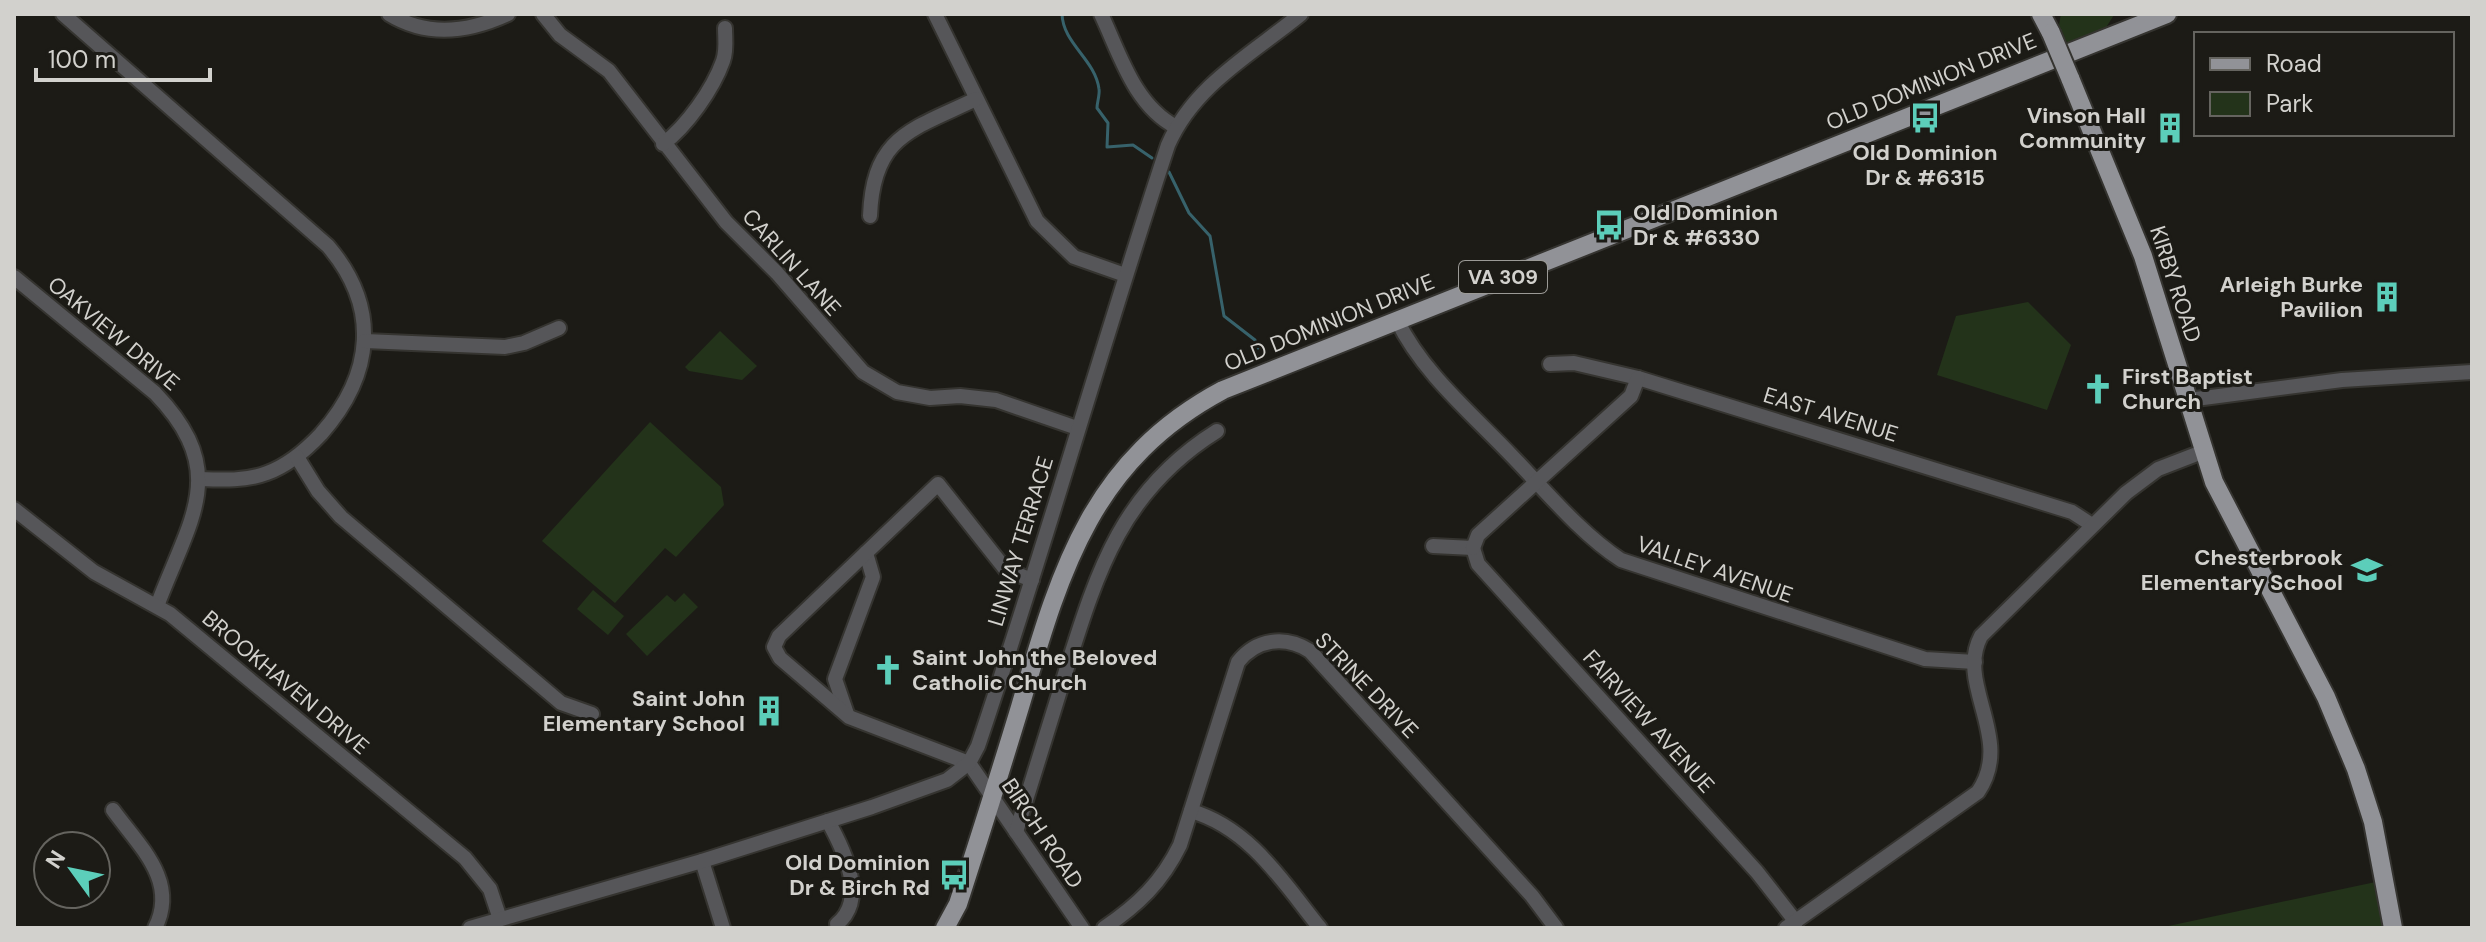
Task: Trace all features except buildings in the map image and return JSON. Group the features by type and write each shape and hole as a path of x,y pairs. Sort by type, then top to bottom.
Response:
{"main road":[{"name":"KIRBY ROAD","path":"2041,14 2139,243 2202,452 2232,523 2326,697 2348,751 2373,822 2393,928"},
{"name":"OLD DOMINION DRIVE","path":"945,928 958,904 1068,558 1096,504 1116,476 1155,435 1199,403 1397,320 2127,21 2167,14"}],"street":[{"path":"63,14 328,246 341,261 359,297 365,341 360,368 343,405 297,457 265,474 233,480 200,479"},
{"path":"389,14 413,25 448,31 469,29 508,14"},
{"name":"CARLIN LANE","path":"543,14 560,35 609,71 726,222 782,279 847,357 874,381 918,397 996,400 1077,428"},
{"path":"935,14 1047,234 1081,261 1125,275"},
{"path":"1101,14 1128,74 1151,109 1176,127"},
{"name":"LINWAY TERRACE","path":"969,763 978,746 1125,275 1176,127 1208,86 1301,14"},
{"path":"663,144 683,127 719,69 726,47 725,28"},
{"path":"870,216 875,169 892,144 976,99"},
{"name":"OAKVIEW DRIVE","path":"14,277 172,412 194,446 200,479 198,498 157,606"},
{"name":"VALLEY AVENUE","path":"1397,320 1415,353 1536,481 1621,560 1925,659 1975,662"},
{"path":"365,341 505,347 524,343 559,328"},
{"name":"EAST AVENUE","path":"1550,364 1574,363 1638,378 2072,512 2092,525"},
{"path":"2188,400 2334,381 2472,372"},
{"path":"1433,546 1473,548 1478,535 1631,396 1638,378"},
{"path":"1016,832 1084,615 1108,549 1154,482 1175,461 1217,431"},
{"path":"1791,925 1978,792 1987,780 1992,751 1975,662 1976,645 1987,628 2092,525 2158,469 2202,452"},
{"path":"297,457 318,491 341,517 561,703 592,714"},
{"path":"969,763 849,717 780,658 774,647 779,636 938,484 1006,570 1032,580"},
{"name":"BROOKHAVEN DRIVE","path":"14,509 94,572 157,606 465,858 490,889 500,919"},
{"name":"FAIRVIEW AVENUE","path":"1473,548 1478,564 1757,872 1791,925"},
{"path":"849,717 835,679 873,577 866,553"},
{"name":"STRINE DRIVE","path":"1104,928 1128,912 1158,884 1180,845 1238,662 1252,648 1265,643 1290,641 1310,651 1532,896 1556,928"},
{"path":"470,928 828,821 947,780 969,763"},
{"name":"BIRCH ROAD","path":"969,763 1082,928"},
{"path":"113,810 160,874 164,898 155,928"},
{"path":"1191,811 1222,822 1253,847 1320,928"},
{"path":"828,821 842,848 852,892 851,909 837,924"},
{"path":"702,861 723,928"}],"green space":[{"path":"2061,14 2114,15 2105,29 2068,45 2059,25"},
{"path":"2028,302 2071,345 2047,410 1937,375 1956,316"},
{"path":"720,331 757,366 742,380 689,371 685,367"},
{"path":"650,422 721,487 724,505 676,557 665,548 615,603 542,541"},
{"path":"593,590 624,616 608,635 577,609"},
{"path":"684,593 698,607 647,656 626,634 667,595 675,602"},
{"path":"2385,880 2386,928 2159,928"}],"waterway":[{"path":"1062,14 1068,34 1096,78 1099,91 1097,108 1108,123 1107,147 1133,145 1152,158"},
{"path":"1169,172 1189,213 1210,236 1224,316 1255,340 1258,348"}],"place":[{"name":"Old Dominion Dr & #6315","path":"1925,118"},
{"name":"Vinson Hall Community","path":"2170,128"},
{"name":"Old Dominion Dr & #6330","path":"1609,225"},
{"name":"Arleigh Burke Pavilion","path":"2387,297"},
{"name":"First Baptist Church","path":"2098,389"},
{"name":"Chesterbrook Elementary School","path":"2367,570"},
{"name":"Saint John the Beloved Catholic Church","path":"888,670"},
{"name":"Saint John Elementary School","path":"769,711"},
{"name":"Old Dominion Dr & Birch Rd","path":"954,875"}]}
